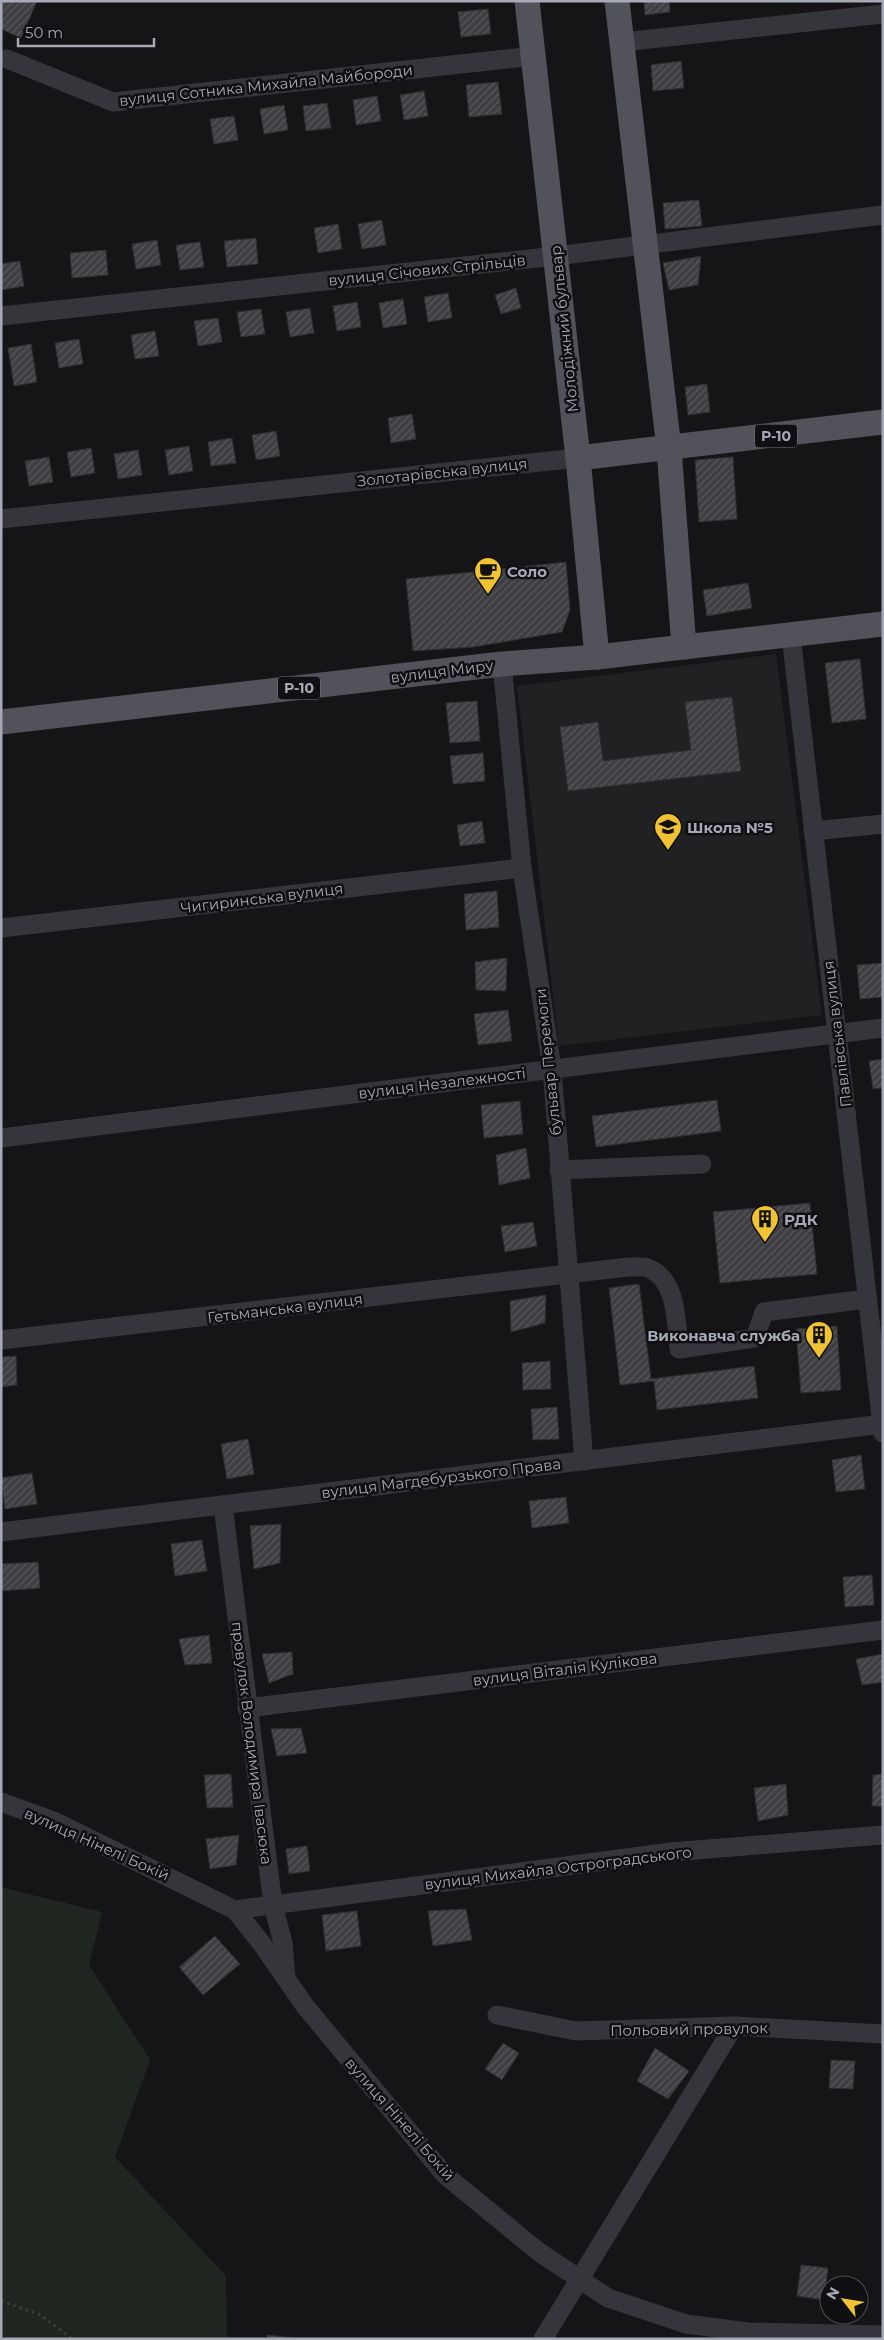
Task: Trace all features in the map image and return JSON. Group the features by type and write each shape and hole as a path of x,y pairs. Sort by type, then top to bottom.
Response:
{"main road":[{"name":"Молодіжний бульвар","path":"527,1 578,458 598,657"},
{"path":"617,1 669,449 684,647"},
{"name":"Золотарівська вулиця","path":"578,458 669,449 883,422"},
{"name":"вулиця Миру","path":"1,722 502,664 598,657 883,624"}],"street":[{"path":"622,42 883,14"},
{"name":"вулиця Сотника Михайла Майбороди","path":"7,59 113,102 534,56"},
{"name":"вулиця Січових Стрільців","path":"1,316 556,256 883,215"},
{"name":"Золотарівська вулиця","path":"1,519 578,458"},
{"name":"Павлівська вулиця","path":"791,634 882,1427"},
{"name":"бульвар Перемоги","path":"502,664 522,868 552,1069 584,1461"},
{"path":"813,831 883,824"},
{"name":"Чигиринська вулиця","path":"1,928 522,868"},
{"name":"вулиця Незалежності","path":"1,1138 838,1032 883,1028"},
{"path":"559,1170 702,1164"},
{"name":"Гетьманська вулиця","path":"1,1340 647,1267 661,1276 673,1299 679,1349 755,1338 764,1312 867,1299"},
{"name":"вулиця Магдебурзького Права","path":"1,1532 584,1461 882,1427"},
{"name":"провулок Володимира Івасюка","path":"223,1505 273,1905 282,1943 286,1980"},
{"name":"вулиця Віталія Кулікова","path":"247,1708 883,1630"},
{"name":"вулиця Нінелі Бокій","path":"1,1802 56,1822 235,1910 262,1944 305,2006 445,2175 539,2252 608,2298 686,2324 748,2332 882,2335"},
{"name":"вулиця Михайла Остроградського","path":"235,1910 671,1852 883,1835"},
{"name":"Польовий провулок","path":"497,2015 576,2031 734,2026 883,2034"},
{"path":"543,2339 734,2026"}],"path":[{"path":"1,2301 40,2315 72,2339"}],"shaded area":[{"name":"Школа №5","path":"776,654 822,1015 559,1046 517,686"},
{"path":"1,1887 102,1912 89,1965 150,2060 115,2157 226,2276 227,2339 11,2339 1,2336"}],"building":[{"path":"4,1 37,1 21,38 1,29 1,7"},
{"path":"644,1 669,1 670,12 645,15"},
{"path":"488,9 491,34 461,37 458,12"},
{"path":"681,61 684,88 653,91 651,65"},
{"path":"498,82 502,114 469,117 466,85"},
{"path":"424,91 428,116 404,120 400,95"},
{"path":"377,96 381,121 356,125 353,100"},
{"path":"327,103 331,128 306,131 303,106"},
{"path":"284,105 288,130 264,134 260,109"},
{"path":"234,116 238,140 214,144 210,119"},
{"path":"699,200 702,226 665,229 663,203"},
{"path":"382,220 386,245 362,249 358,224"},
{"path":"338,224 342,249 318,253 314,228"},
{"path":"256,238 258,264 227,267 224,241"},
{"path":"157,240 161,265 136,269 132,244"},
{"path":"200,242 204,267 180,270 176,245"},
{"path":"106,250 108,275 72,278 70,253"},
{"path":"701,256 698,285 669,290 663,263"},
{"path":"20,261 24,286 1,290 1,264"},
{"path":"516,288 521,308 501,314 495,295"},
{"path":"448,293 452,318 428,322 424,297"},
{"path":"403,299 407,324 383,328 379,303"},
{"path":"357,302 361,327 337,331 333,306"},
{"path":"310,308 314,333 290,337 286,312"},
{"path":"261,309 265,334 241,337 237,312"},
{"path":"218,318 222,342 198,346 194,321"},
{"path":"155,331 159,356 135,359 131,335"},
{"path":"79,339 83,364 59,368 55,343"},
{"path":"31,344 37,382 14,386 8,348"},
{"path":"707,384 710,412 688,415 685,387"},
{"path":"412,414 416,439 391,443 388,418"},
{"path":"276,431 280,456 256,460 252,435"},
{"path":"232,438 236,463 211,466 208,442"},
{"path":"189,446 193,471 169,475 165,450"},
{"path":"91,448 95,473 71,477 67,452"},
{"path":"138,450 142,475 118,479 114,454"},
{"path":"49,457 53,482 29,486 25,461"},
{"path":"733,457 737,519 699,522 695,460"},
{"name":"Соло","path":"566,562 570,610 562,632 473,647 413,651 406,579"},
{"path":"748,583 752,608 707,616 703,590"},
{"path":"860,659 866,719 832,723 825,663"},
{"path":"732,697 741,771 568,791 560,727 598,722 603,761 691,750 685,702"},
{"path":"477,701 480,741 450,743 446,703"},
{"path":"483,753 485,781 453,784 450,756"},
{"path":"482,821 485,843 460,846 457,825"},
{"path":"497,891 499,927 466,930 464,894"},
{"path":"507,958 506,991 476,990 475,962"},
{"path":"882,963 883,997 860,999 857,965"},
{"path":"508,1010 512,1041 478,1045 474,1014"},
{"path":"883,1059 883,1088 873,1089 869,1061"},
{"path":"717,1100 721,1131 596,1147 592,1116"},
{"path":"520,1101 523,1134 484,1138 481,1105"},
{"path":"526,1148 530,1178 499,1185 496,1155"},
{"name":"РДК","path":"810,1203 817,1274 720,1283 713,1212"},
{"path":"533,1222 537,1246 505,1252 501,1226"},
{"path":"639,1284 651,1379 754,1366 758,1398 657,1410 654,1381 620,1385 609,1288"},
{"path":"546,1295 545,1323 511,1332 510,1301"},
{"name":"Виконавча служба","path":"837,1326 841,1390 801,1393 796,1329"},
{"path":"16,1356 17,1385 1,1387 1,1357"},
{"path":"550,1361 551,1389 523,1390 522,1363"},
{"path":"557,1407 559,1439 533,1440 531,1409"},
{"path":"248,1439 254,1474 227,1479 221,1444"},
{"path":"861,1455 865,1489 836,1492 832,1460"},
{"path":"32,1473 37,1504 5,1509 1,1478"},
{"path":"566,1497 569,1523 532,1528 529,1501"},
{"path":"281,1524 280,1563 254,1569 250,1526"},
{"path":"202,1540 207,1571 175,1576 171,1544"},
{"path":"38,1562 40,1588 1,1591 1,1564"},
{"path":"872,1575 874,1605 845,1607 843,1577"},
{"path":"209,1635 212,1663 185,1665 179,1639"},
{"path":"292,1652 293,1674 269,1683 262,1654"},
{"path":"883,1654 883,1682 862,1685 856,1659"},
{"path":"301,1728 307,1753 277,1756 271,1729"},
{"path":"231,1774 233,1807 207,1808 204,1775"},
{"path":"883,1774 883,1806 872,1806 873,1775"},
{"path":"786,1784 788,1815 758,1821 754,1788"},
{"path":"239,1835 236,1865 210,1869 206,1839"},
{"path":"307,1846 310,1871 289,1874 286,1849"},
{"path":"466,1909 472,1940 433,1946 428,1911"},
{"path":"357,1911 361,1946 326,1951 322,1915"},
{"path":"215,1936 240,1964 203,1995 179,1967"},
{"path":"503,2043 519,2053 502,2080 485,2069"},
{"path":"655,2048 689,2071 668,2099 637,2081"},
{"path":"831,2060 855,2061 853,2089 829,2088"},
{"path":"801,2265 828,2268 827,2275 819,2275 819,2299 797,2296"},
{"path":"267,2335 294,2338 294,2339 267,2339"}],"place":[{"name":"Соло","path":"488,595"},
{"name":"Школа №5","path":"668,851"},
{"name":"РДК","path":"765,1243"},
{"name":"Виконавча служба","path":"819,1359"}]}
